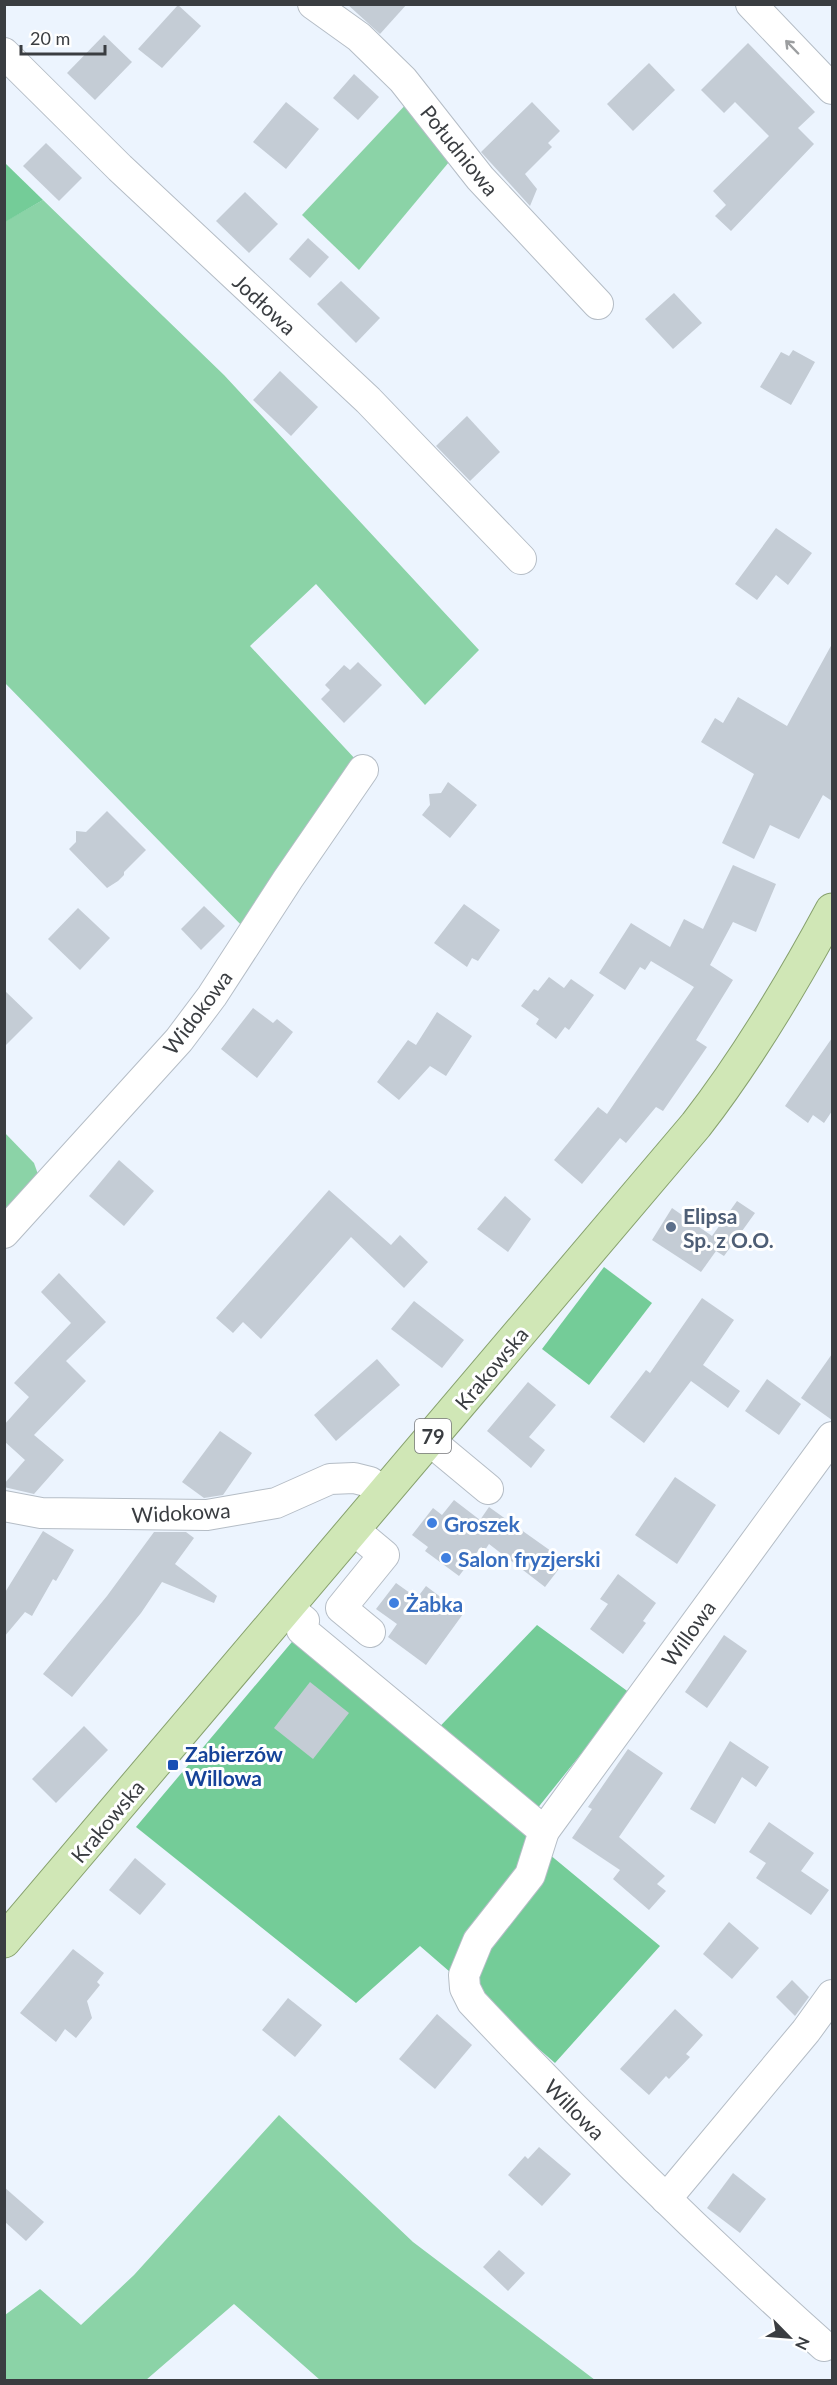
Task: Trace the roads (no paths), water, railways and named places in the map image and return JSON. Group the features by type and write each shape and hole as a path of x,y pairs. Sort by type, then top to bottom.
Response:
{"main road":[{"name":"Krakowska","path":"4,1941 696,1125 730,1079 830,923"}],"street":[{"name":"Południowa","path":"313,4 359,37 403,80 480,178 598,304"},
{"path":"751,4 832,90"},
{"name":"Jodłowa","path":"4,53 120,168 368,400 521,559"},
{"name":"Widokowa","path":"4,1233 179,1040 212,996 288,879 363,770"},
{"name":"Willowa","path":"824,2346 742,2273 553,2088 472,2002 465,1988 464,1974 478,1941 530,1875 544,1831 832,1437"},
{"path":"429,1440 488,1489"},
{"name":"Widokowa","path":"4,1506 41,1513 207,1515 276,1503 330,1479 354,1478 370,1482 385,1493"},
{"path":"354,1530 384,1555 341,1608 370,1632"},
{"path":"288,1608 304,1621 302,1630 544,1831"},
{"path":"666,2199 806,2031 832,1995"}],"place":[{"name":"Elipsa Sp. z O.O.","path":"671,1227"},
{"name":"Groszek","path":"432,1523"},
{"name":"Salon fryzjerski","path":"446,1558"},
{"name":"Żabka","path":"394,1603"},
{"name":"Zabierzów Willowa","path":"173,1765"}]}
